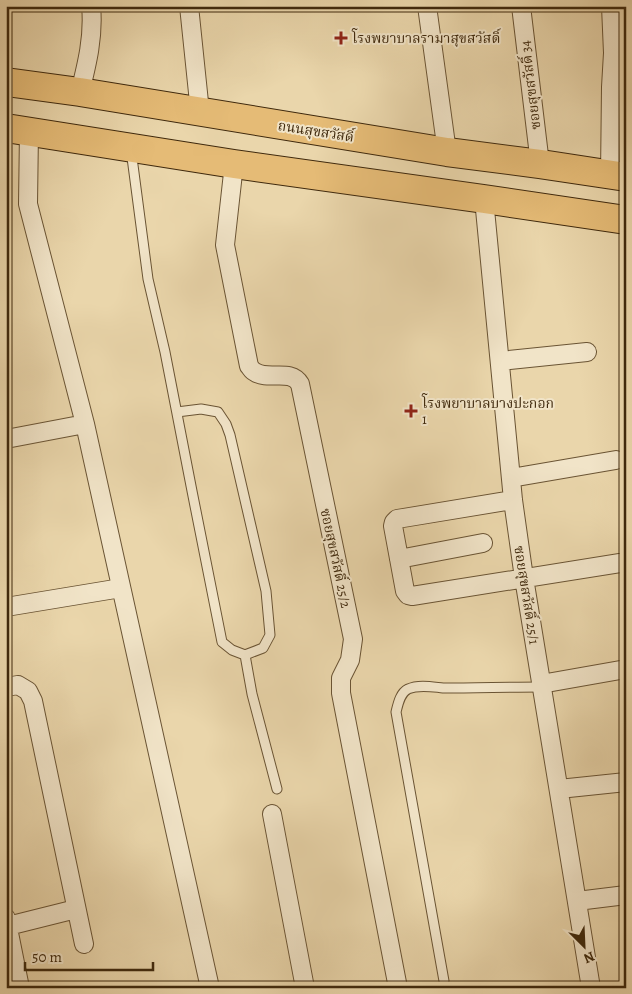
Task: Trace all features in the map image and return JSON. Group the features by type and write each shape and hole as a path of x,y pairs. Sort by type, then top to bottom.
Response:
{"main road":[{"name":"ถนนสุขสวัสดิ์","path":"6,82 80,92 447,152 618,176"},
{"path":"17,129 234,164 626,220"}],"street":[{"path":"80,92 89,54 91,6"},
{"path":"189,6 200,112"},
{"path":"427,6 447,152"},
{"name":"ซอยสุขสวัสดิ์ 34","path":"521,6 540,164"},
{"path":"611,6 613,53 611,87 618,176"},
{"path":"17,129 28,204 85,424 210,988"},
{"name":"ซอยสุขสวัสดิ์ 25/2","path":"234,164 225,245 249,366 255,373 290,376 297,379 300,384 353,639 350,660 341,678 341,693 398,988"},
{"name":"ซอยสุขสวัสดิ์ 25/1","path":"484,199 513,500 541,686 592,988"},
{"path":"500,361 587,352"},
{"path":"6,439 85,424"},
{"path":"511,478 616,460"},
{"path":"513,500 397,519 392,526 405,591 408,595 412,596 620,563"},
{"path":"399,559 483,543"},
{"path":"6,607 121,588"},
{"path":"541,686 626,669"},
{"path":"6,687 18,685 28,691 33,701 84,944"},
{"path":"559,790 626,782"},
{"path":"272,814 304,988"},
{"path":"577,900 626,894"},
{"path":"20,988 7,922 76,909"}],"lane":[{"path":"131,147 148,279 165,352 176,412 222,642 232,650 245,655 263,648 270,634 266,591 230,435 226,424 218,412 201,409 176,412"},
{"path":"245,655 252,694 277,789"},
{"path":"444,981 396,712 398,702 402,694 407,690 420,687 541,686"}],"place":[{"name":"โรงพยาบาลรามาสุขสวัสดิ์","path":"341,38"},
{"name":"โรงพยาบาลบางปะกอก 1","path":"411,411"}]}
